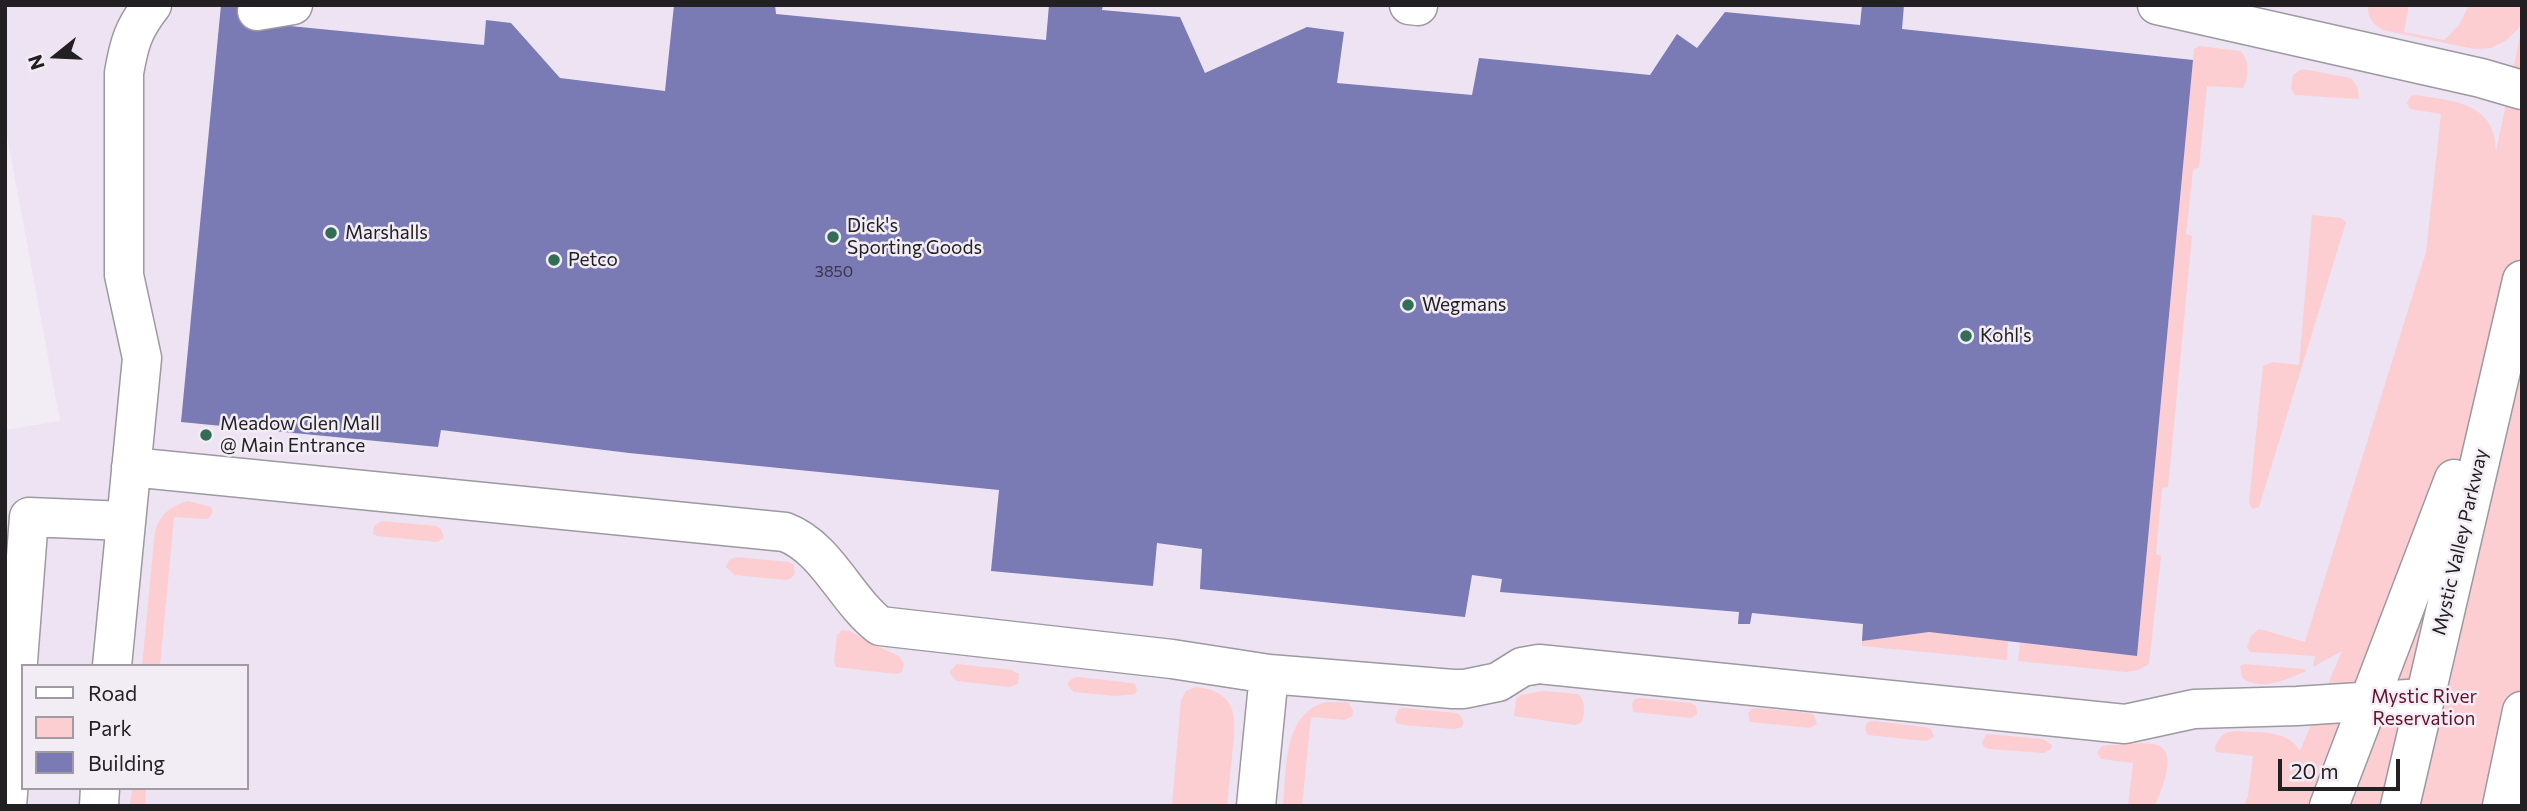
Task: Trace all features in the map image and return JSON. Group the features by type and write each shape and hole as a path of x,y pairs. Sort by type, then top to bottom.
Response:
{"main road":[{"path":"112,664 142,358 124,275 124,73 137,24 152,5"},
{"path":"1409,5 1418,6"},
{"path":"2157,5 2204,10 2522,90"},
{"name":"Mystic Valley Parkway","path":"2400,806 2522,280"},
{"path":"2329,806 2508,340"},
{"path":"131,467 785,533 809,544 862,611 880,626 1172,659 1269,674 1464,689 1498,682 1521,667 1539,664 2125,724 2194,709 2424,698"},
{"path":"7,806 17,519 125,521"},
{"path":"1256,806 1269,674"},
{"path":"2502,806 2522,711"}],"shaded area":[{"path":"5,5 2522,5 2522,26 2495,156 2347,641 2291,806 5,806 5,430 60,421 5,125"}],"green space":[{"path":"2368,5 2409,5 2404,32 2444,40 2459,25 2469,5 2522,5 2522,23 2505,41 2491,48 2474,49 2383,30 2371,20"},
{"name":"Mystic River Reservation","path":"2522,26 2522,806 2244,806 2248,796 2253,756 2216,752 2219,738 2235,731 2272,734 2288,739 2300,751 2342,651 2313,667 2315,656 2250,652 2247,647 2251,636 2259,629 2305,642 2426,252 2441,114 2410,109 2407,103 2411,96 2415,95 2448,100 2470,107 2487,120 2493,133 2496,151"},
{"path":"2200,46 2240,51 2246,59 2247,74 2243,88 2207,86 2199,167 2193,170 2186,234 2192,236 2168,487 2162,488 2156,554 2161,556 2149,664 2126,672 2018,661 2020,643 2137,656 2194,49"},
{"path":"2302,69 2351,78 2358,88 2359,99 2295,95 2291,89 2293,75"},
{"path":"2312,215 2341,218 2346,222 2259,507 2252,509 2249,502 2263,366 2273,362 2299,365"},
{"path":"188,501 211,507 213,512 208,519 174,517 160,664 142,664 155,531 160,520 176,505"},
{"path":"382,521 436,526 441,529 444,538 437,542 373,534 374,526"},
{"path":"736,557 788,562 793,564 795,574 786,580 735,575 726,567 729,560"},
{"path":"842,630 850,631 899,656 904,663 902,672 896,674 836,667 834,661 837,635"},
{"path":"1929,632 2008,641 2007,660 1862,646 1862,641"},
{"path":"957,664 1012,670 1019,674 1018,684 1010,687 957,681 950,671"},
{"path":"2244,664 2306,671 2282,681 2257,684 2242,678 2240,666"},
{"path":"1078,677 1131,683 1135,684 1137,691 1135,694 1116,696 1074,692 1068,682"},
{"path":"1196,687 1221,695 1232,711 1234,732 1227,806 1172,806 1181,700 1186,691"},
{"path":"1543,691 1578,694 1584,707 1581,723 1575,725 1514,716 1516,699 1521,695"},
{"path":"1640,698 1691,703 1696,706 1697,714 1691,718 1633,712 1632,703"},
{"path":"1326,702 1348,702 1353,711 1352,716 1345,720 1311,717 1302,806 1283,806 1289,745 1294,730 1301,718 1312,708"},
{"path":"1757,708 1809,713 1814,715 1817,724 1810,728 1750,722 1748,713"},
{"path":"1399,709 1457,713 1463,725 1455,729 1396,723"},
{"path":"1868,722 1925,727 1931,729 1934,737 1926,741 1867,735 1865,727"},
{"path":"1986,734 2043,739 2052,745 2051,749 2044,753 1989,749 1982,743"},
{"path":"2148,743 2161,747 2166,753 2167,770 2155,806 2128,806 2133,763 2101,759 2097,753 2102,746"},
{"path":"132,790 146,790 145,806 130,806"}],"building":[{"path":"221,5 256,5 259,23 484,45 486,20 511,23 560,78 665,91 674,5 775,5 776,14 1046,40 1049,5 1103,5 1102,10 1180,17 1205,73 1307,27 1344,32 1337,83 1472,95 1479,58 1650,75 1677,34 1697,48 1725,12 1860,25 1862,5 1904,5 1902,29 2193,60 2137,656 1929,632 1862,641 1863,624 1752,613 1750,624 1738,624 1739,612 1500,592 1502,579 1472,575 1465,617 1200,589 1202,549 1157,543 1153,586 991,571 999,490 629,453 441,430 438,447 181,422"}],"place":[{"name":"Marshalls","path":"331,233"},
{"name":"Dick's Sporting Goods","path":"833,237"},
{"name":"Petco","path":"554,260"},
{"name":"Wegmans","path":"1408,305"},
{"name":"Kohl's","path":"1966,336"},
{"name":"Meadow Glen Mall @ Main Entrance","path":"206,435"}]}
